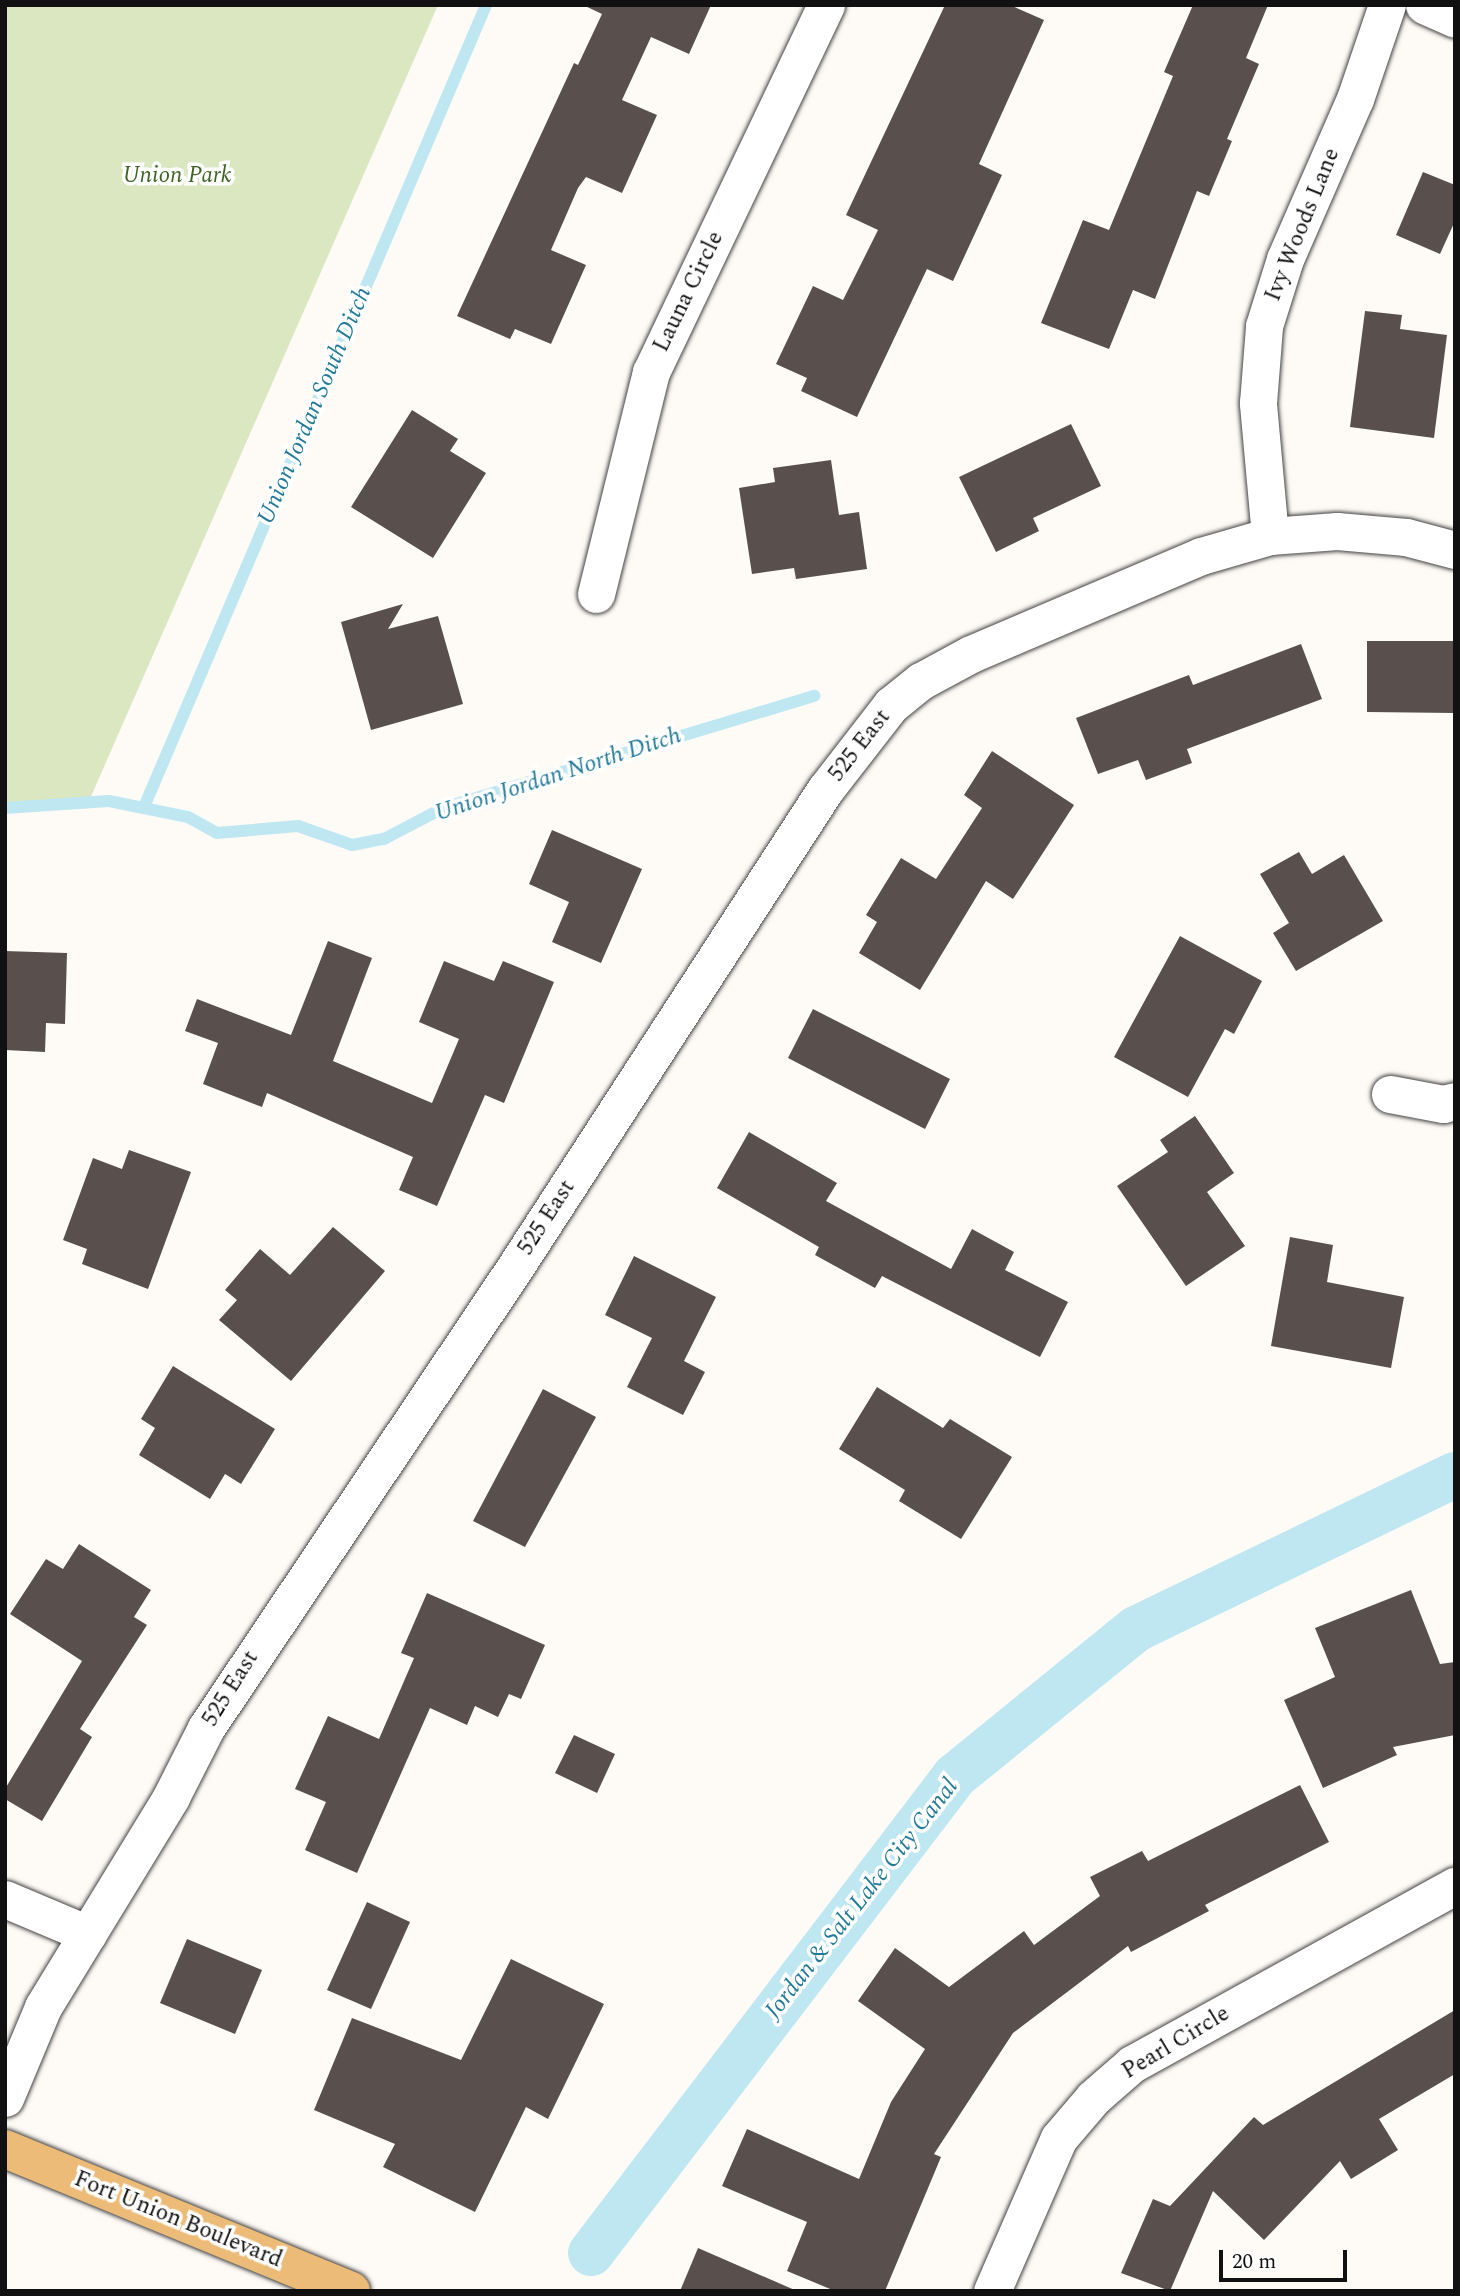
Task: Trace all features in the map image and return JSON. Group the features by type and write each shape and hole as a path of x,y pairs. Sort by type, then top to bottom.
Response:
{"main road":[{"name":"Fort Union Boulevard","path":"5,2149 351,2291"}],"street":[{"name":"Launa Circle","path":"596,594 651,372 826,5"},
{"name":"Ivy Woods Lane","path":"1270,536 1258,403 1264,326 1285,259 1355,99 1387,5"},
{"path":"1424,5 1455,19"},
{"name":"525 East","path":"5,2098 43,2007 171,1797 206,1728 863,738 891,705 921,681 971,654 1201,556 1270,536 1337,531 1406,537 1455,550"},
{"path":"1390,1094 1443,1104 1455,1101"},
{"name":"Pearl Circle","path":"992,2291 1059,2138 1093,2098 1132,2064 1455,1886"},
{"path":"5,1899 88,1934"}],"green space":[{"name":"Union Park","path":"5,5 438,5 89,801 5,805"}],"building":[{"path":"583,5 711,5 689,54 651,37 622,100 657,115 622,193 586,177 578,188 551,250 586,265 551,344 515,329 510,339 457,316 574,63 578,65 602,14"},
{"path":"945,5 1010,5 1044,20 979,164 1002,175 953,281 927,269 857,417 801,391 807,378 776,364 813,286 843,300 878,230 846,215"},
{"path":"1193,5 1268,5 1246,58 1259,64 1227,139 1232,141 1209,196 1197,191 1155,299 1133,290 1109,349 1041,323 1083,220 1109,230 1173,76 1164,72"},
{"path":"1423,172 1455,185 1455,221 1440,254 1396,235"},
{"path":"1365,311 1402,315 1400,329 1447,335 1434,438 1350,427"},
{"path":"412,410 458,439 450,451 486,473 433,558 351,507"},
{"path":"1071,424 1101,486 1033,518 1039,531 996,552 959,477"},
{"path":"831,460 839,515 859,512 867,569 796,579 794,568 752,574 739,488 775,482 773,468"},
{"path":"403,604 388,629 438,616 463,704 371,730 341,622"},
{"path":"1367,641 1453,641 1454,713 1367,712"},
{"path":"1301,644 1322,699 1187,749 1192,763 1146,780 1138,760 1098,774 1076,718 1189,675 1193,685"},
{"path":"992,751 1074,805 1013,899 986,881 920,990 859,953 877,922 866,915 901,858 936,879 982,808 964,795"},
{"path":"552,830 642,869 601,963 552,942 569,902 529,884"},
{"path":"1299,852 1312,874 1344,855 1383,921 1296,971 1273,933 1289,923 1260,874"},
{"path":"1180,936 1262,981 1234,1034 1225,1029 1188,1097 1114,1057"},
{"path":"328,941 372,958 333,1061 432,1103 459,1039 419,1022 444,961 494,981 503,961 554,982 504,1103 485,1095 437,1206 399,1190 413,1157 267,1093 262,1107 203,1084 218,1043 185,1031 197,999 291,1035"},
{"path":"5,951 67,953 65,1024 46,1023 45,1052 5,1050"},
{"path":"813,1009 950,1079 925,1129 788,1058"},
{"path":"1195,1116 1234,1173 1207,1192 1245,1246 1186,1286 1117,1186 1168,1152 1160,1140"},
{"path":"749,1132 837,1183 826,1201 951,1269 972,1229 1014,1252 1005,1270 1068,1302 1040,1357 882,1276 875,1288 815,1255 819,1247 717,1188"},
{"path":"129,1150 191,1172 148,1289 82,1264 87,1249 63,1240 93,1158 122,1169"},
{"path":"333,1227 385,1271 291,1381 219,1320 237,1300 225,1290 260,1249 290,1275"},
{"path":"1290,1237 1333,1245 1327,1282 1404,1297 1391,1368 1271,1346"},
{"path":"634,1256 716,1297 684,1361 705,1372 683,1415 627,1387 652,1338 605,1315"},
{"path":"173,1366 275,1429 241,1484 225,1474 210,1499 139,1455 155,1428 141,1419"},
{"path":"877,1387 943,1428 950,1419 1012,1457 961,1539 899,1501 905,1490 839,1449"},
{"path":"543,1389 596,1417 525,1547 473,1521"},
{"path":"79,1544 151,1590 134,1617 147,1625 80,1729 92,1737 42,1821 5,1799 5,1789 82,1661 10,1614 46,1559 63,1569"},
{"path":"1411,1590 1440,1664 1455,1662 1455,1735 1393,1747 1397,1755 1323,1788 1284,1700 1335,1677 1315,1628"},
{"path":"427,1593 545,1645 521,1699 509,1694 498,1717 475,1706 467,1725 430,1708 357,1873 305,1850 326,1802 295,1789 328,1716 379,1739 414,1658 401,1653"},
{"path":"574,1735 615,1754 597,1793 555,1773"},
{"path":"1300,1785 1329,1842 1205,1905 1209,1911 1131,1952 1128,1946 1013,2033 934,2154 941,2157 885,2291 835,2291 787,2271 807,2222 722,2186 747,2129 859,2179 891,2102 925,2049 858,2001 895,1948 949,1987 1024,1931 1034,1945 1100,1896 1090,1877 1142,1851 1148,1861"},
{"path":"367,1902 410,1922 371,2009 327,1990"},
{"path":"187,1939 262,1970 235,2034 160,2003"},
{"path":"511,1959 604,2004 548,2119 526,2107 475,2212 383,2167 395,2144 314,2110 352,2018 461,2060"},
{"path":"1455,2010 1455,2074 1379,2119 1398,2150 1351,2179 1340,2161 1264,2240 1213,2191 1170,2291 1121,2273 1153,2199 1170,2206 1254,2117 1263,2125"},
{"path":"698,2248 797,2291 680,2291"}],"waterway":[{"name":"Union Jordan South Ditch","path":"144,807 486,5"},
{"name":"Union Jordan North Ditch","path":"5,808 109,801 188,817 217,833 298,826 352,845 384,839 443,808 814,696"},
{"name":"Jordan & Salt Lake City Canal","path":"591,2253 955,1776 1136,1629 1455,1475"}]}
